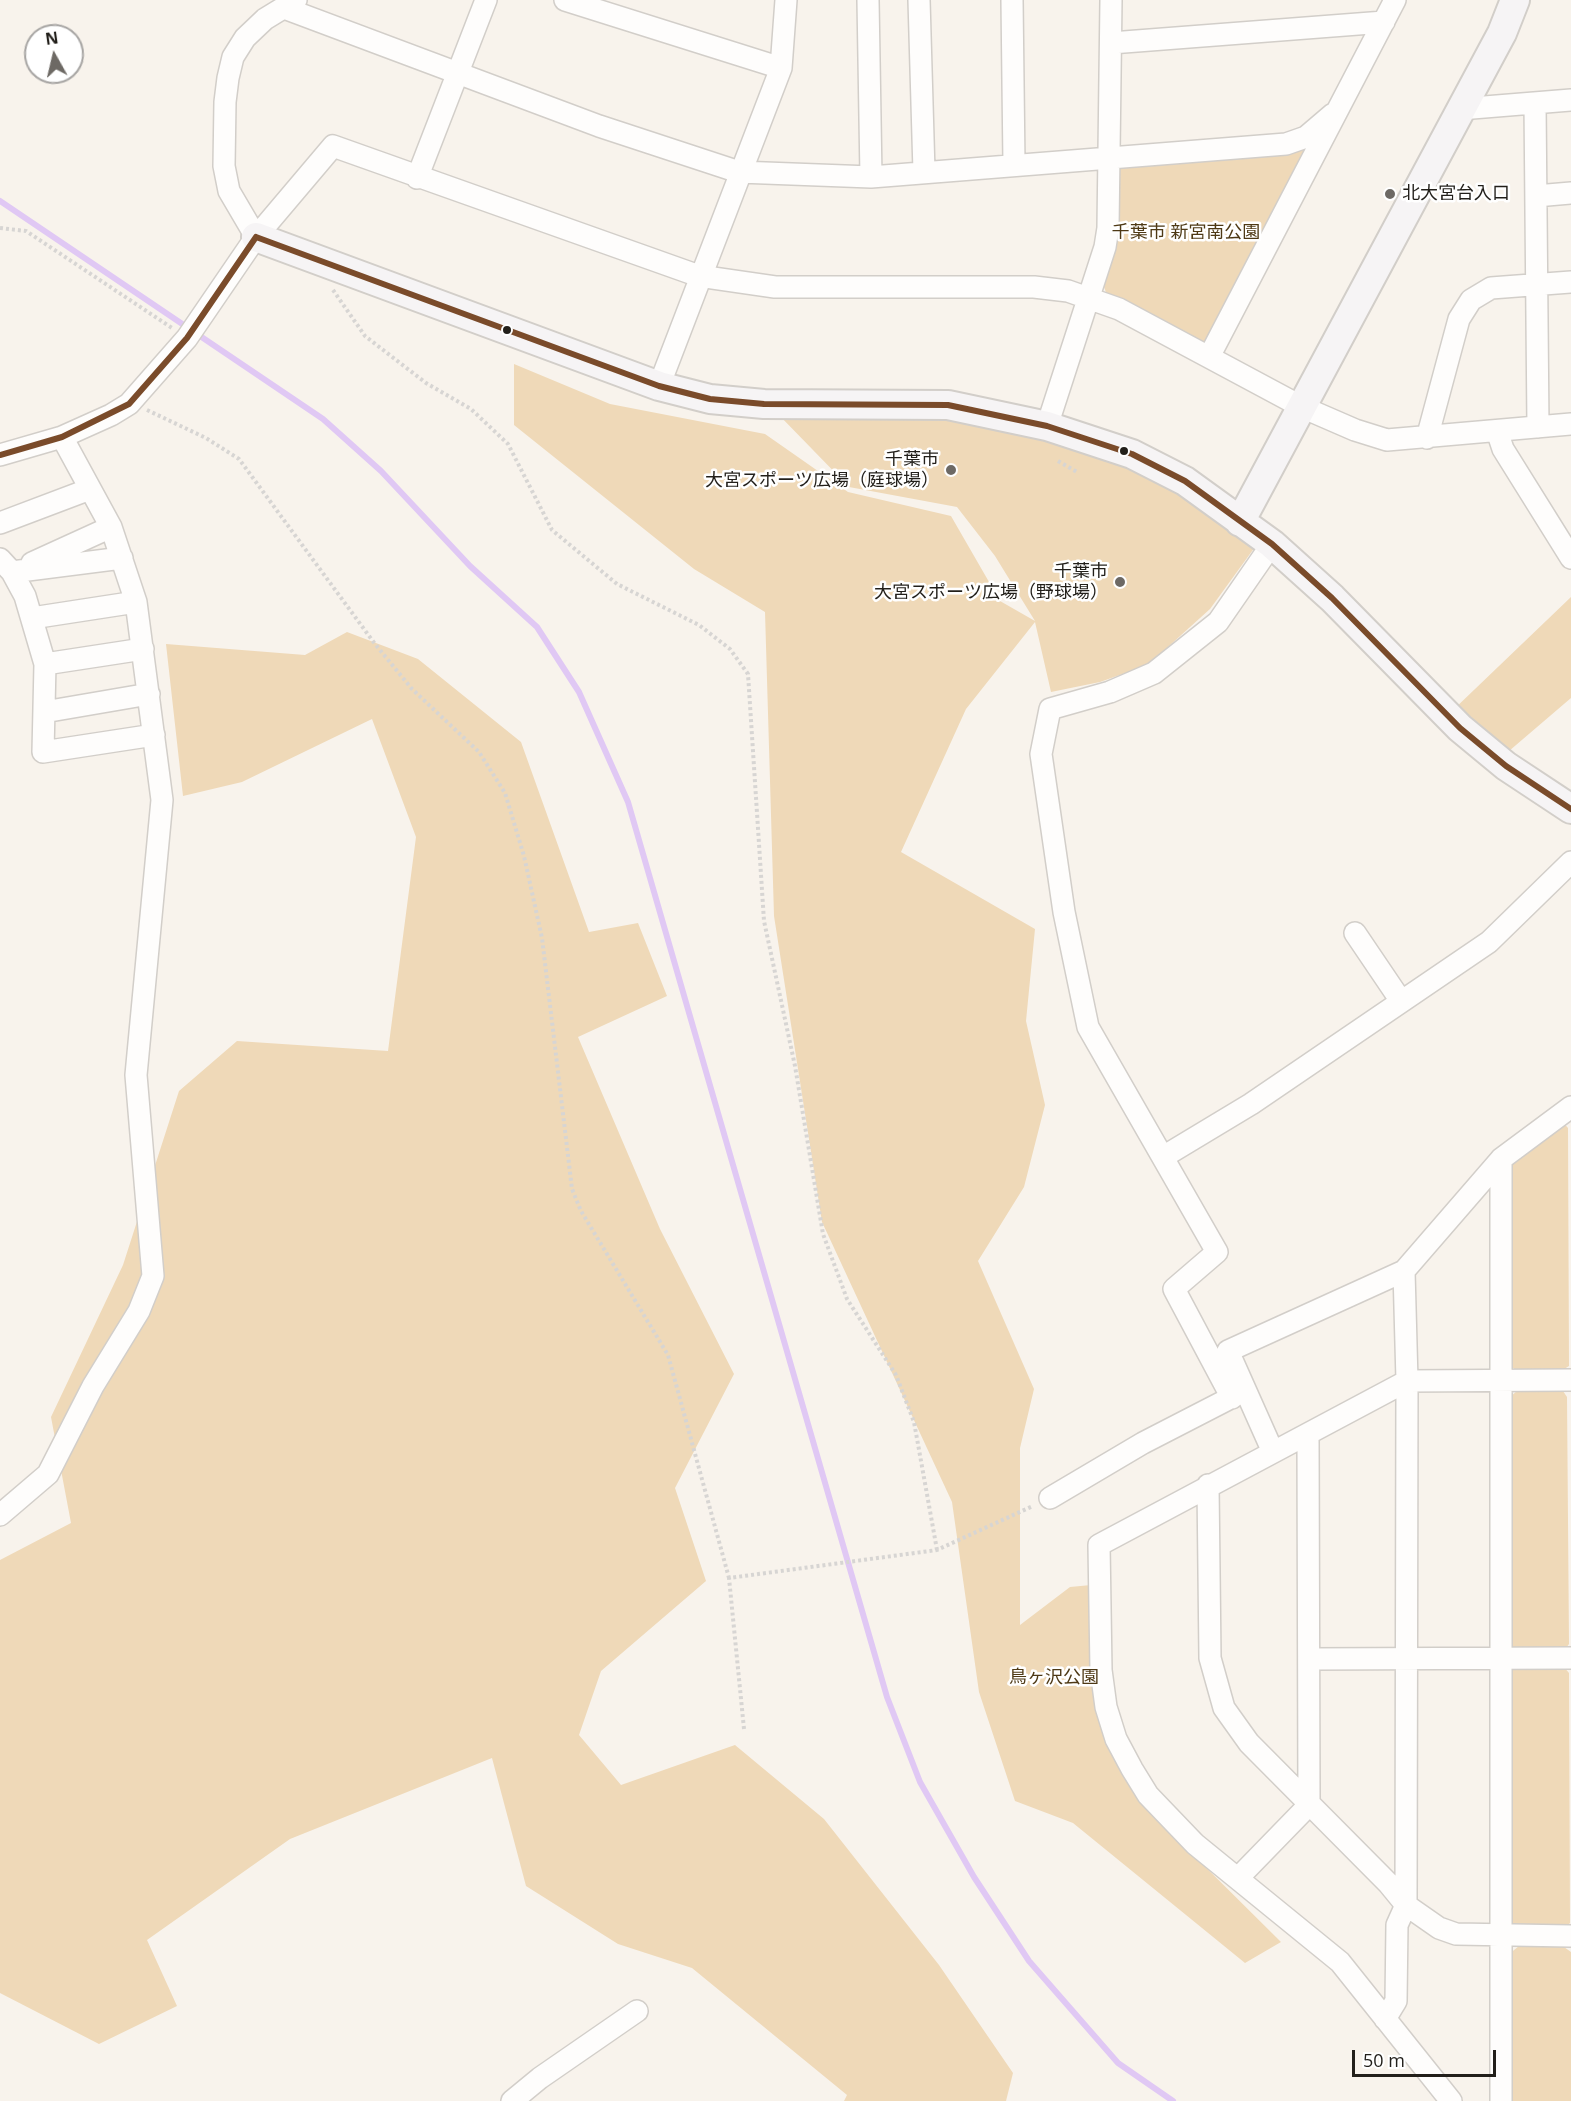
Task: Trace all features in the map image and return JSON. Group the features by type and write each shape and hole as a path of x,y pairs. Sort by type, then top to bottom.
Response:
{"street":[{"path":"417,178 486,0"},
{"path":"565,0 781,68"},
{"path":"659,386 699,276 781,68 786,0"},
{"path":"868,0 871,177"},
{"path":"919,0 924,172"},
{"path":"1012,0 1014,164"},
{"path":"1047,426 1108,228 1111,0"},
{"path":"1209,357 1333,114 1395,0"},
{"path":"1240,522 1502,33 1515,0"},
{"path":"1333,114 1306,137 1286,144 871,177 739,172 599,126 459,73 290,4 265,19 239,47 233,57 225,102 224,166 229,191 256,237 659,386 711,399 764,404 948,405 1047,426 1132,454 1185,481 1272,544 1332,598 1460,728 1506,766 1571,809"},
{"path":"1112,43 1384,22"},
{"path":"1460,109 1571,100"},
{"path":"1535,103 1538,427"},
{"path":"0,455 62,437 111,416 129,404 188,338 256,237 333,146 417,178 699,276 775,287 1034,287 1088,297 1119,309 1302,407 1355,430 1387,440 1571,424"},
{"path":"1536,196 1571,193"},
{"path":"1427,438 1458,319 1471,300 1491,288 1571,282"},
{"path":"1497,431 1503,449 1571,558"},
{"path":"0,1515 48,1474 93,1386 139,1311 153,1276 136,1075 162,800 136,602 111,527 62,437"},
{"path":"0,523 90,489"},
{"path":"6,566 111,527"},
{"path":"1272,544 1218,622 1154,674 1110,692 1050,710 1041,754 1064,912 1088,1027 1217,1252 1174,1289 1273,1452"},
{"path":"6,566 122,558"},
{"path":"6,566 25,596 45,664 43,752 154,735"},
{"path":"32,618 136,602"},
{"path":"45,664 143,649"},
{"path":"44,712 149,694"},
{"path":"1163,1157 1251,1104 1489,942 1571,862"},
{"path":"1355,933 1401,1001"},
{"path":"1238,1394 1228,1351 1404,1270 1501,1159 1571,1107"},
{"path":"1501,1159 1501,2101"},
{"path":"1385,2019 1396,2001 1398,1925 1406,1905 1407,1381 1404,1270"},
{"path":"1451,2101 1340,1962 1195,1844 1148,1795 1116,1739 1106,1707 1101,1670 1099,1545 1407,1381 1571,1380"},
{"path":"1050,1498 1143,1443 1238,1394"},
{"path":"1238,1878 1309,1805 1308,1434"},
{"path":"1208,1485 1210,1658 1215,1683 1224,1708 1242,1735 1388,1883 1406,1905 1439,1928 1456,1934 1571,1936"},
{"path":"1310,1659 1571,1658"},
{"path":"512,2101 540,2078 637,2011"}],"path":[{"path":"0,228 26,231 188,338"},
{"path":"332,288 365,336 426,383 471,409 508,444 552,530 617,584 699,625 729,649 748,674 764,921 795,1066 823,1233 847,1299 896,1375 914,1422 937,1550"},
{"path":"129,404 169,418 239,459 375,645 412,689 479,752 505,793 524,856 542,938 572,1189 581,1211 668,1355 729,1578 744,1729"},
{"path":"1058,461 1077,472"},
{"path":"729,1578 937,1550 1050,1498"}],"green space":[{"name":"千葉市 新宮南公園","path":"1305,147 1308,154 1208,340 1201,342 1107,295 1104,287 1117,225 1120,169 1125,165"},
{"name":"鳥ヶ沢公園","path":"514,364 610,404 765,434 848,492 951,516 1000,601 1035,621 995,556 957,507 849,487 776,412 993,421 1146,471 1171,485 1255,547 1210,609 1148,665 1100,682 1051,692 1035,622 966,709 901,852 1035,929 1026,1021 1045,1105 1024,1187 978,1261 1034,1389 1020,1448 1020,1625 1070,1587 1091,1585 1092,1665 1148,1810 1281,1942 1245,1963 1073,1823 1015,1801 979,1692 952,1502 822,1222 774,916 765,612 694,569 514,425"},
{"path":"1571,597 1571,698 1502,757 1451,712"},
{"path":"347,632 418,659 521,742 589,932 638,923 667,996 578,1037 660,1229 734,1374 675,1488 706,1581 601,1671 579,1735 621,1785 735,1745 824,1819 939,1965 1013,2073 1006,2101 844,2101 847,2095 692,1968 618,1944 526,1886 492,1758 290,1839 147,1940 177,2006 99,2044 0,1993 0,1560 71,1523 51,1417 123,1265 179,1091 237,1041 388,1051 416,837 372,719 242,782 183,796 166,644 305,655"},
{"path":"1560,1119 1568,1128 1569,1366 1561,1371 1517,1371 1508,1364 1507,1167"},
{"path":"1517,1391 1563,1391 1567,1397 1569,1644 1563,1652 1516,1654 1508,1646 1510,1397"},
{"path":"1514,1666 1563,1666 1569,1673 1570,1923 1564,1929 1520,1929 1510,1923 1510,1672"},
{"path":"1519,1946 1564,1947 1571,1952 1571,2101 1507,2101 1508,1955"}],"waterway":[{"path":"0,201 323,419 381,471 470,566 537,627 579,692 628,802 887,1697 920,1782 974,1877 1029,1961 1118,2063 1173,2101"}],"transit line":[{"path":"256,237 659,386 710,399 764,404 948,405 1047,426 1132,454 1185,481 1272,544 1332,598 1460,728 1506,766 1571,809"},
{"path":"0,455 62,437 129,404 187,338 256,237"}],"place":[{"name":"北大宮台入口","path":"1390,194"},
{"name":"千葉市 大宮スポーツ広場（庭球場）","path":"951,470"},
{"name":"千葉市 大宮スポーツ広場（野球場）","path":"1120,582"}]}
